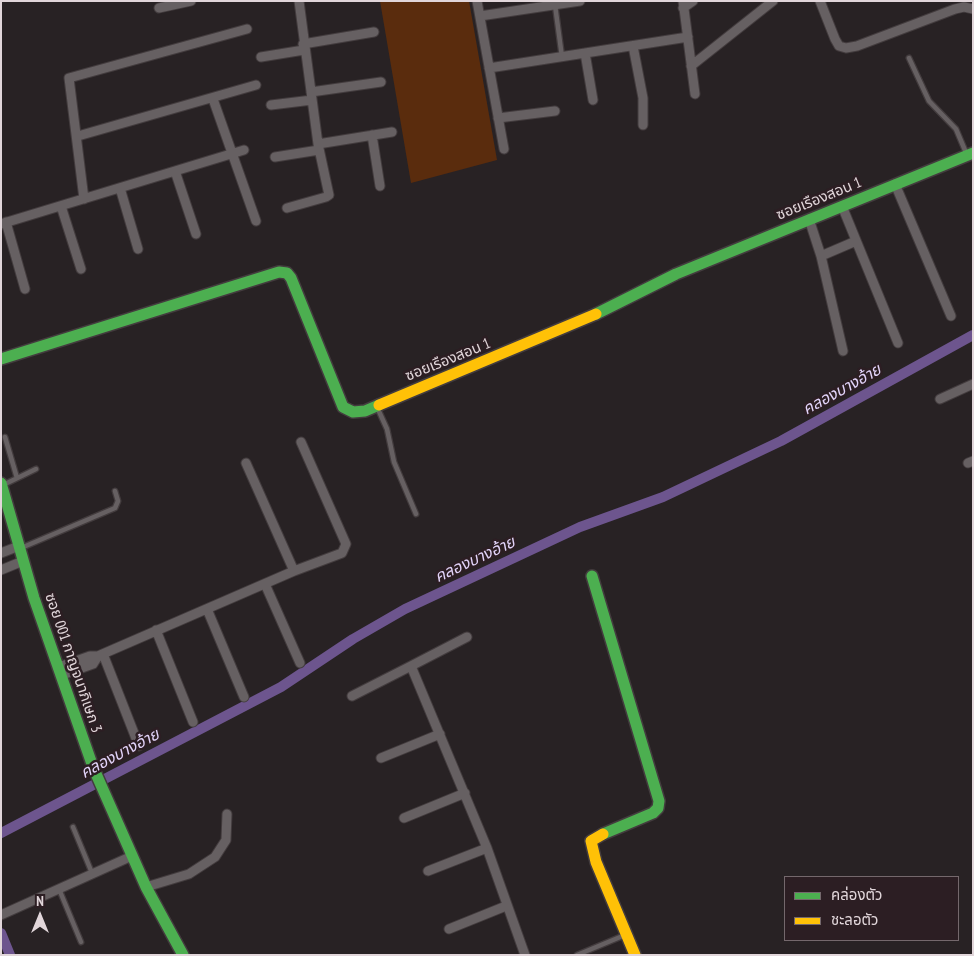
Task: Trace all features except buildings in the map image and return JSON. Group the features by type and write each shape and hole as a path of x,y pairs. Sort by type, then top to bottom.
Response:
{"street":[{"path":"159,8 191,1"},
{"path":"286,208 329,195 311,96 299,1"},
{"path":"477,1 504,149"},
{"path":"480,16 555,3 580,1"},
{"path":"693,1 683,5 695,94"},
{"path":"691,66 773,1"},
{"path":"820,1 835,39 839,46 846,48 857,46 955,9 968,6"},
{"path":"84,199 78,136 69,78 247,29"},
{"path":"261,57 374,32"},
{"path":"489,68 688,37"},
{"path":"633,46 643,98 643,125"},
{"path":"585,53 593,100"},
{"path":"271,105 381,82"},
{"path":"78,136 213,99 256,85"},
{"path":"213,99 256,221"},
{"path":"498,118 555,111"},
{"path":"276,157 392,132"},
{"path":"372,135 380,186"},
{"path":"25,289 3,223 244,150"},
{"name":"ซอยเรืองสอน 1","path":"1,359 133,316 279,272 287,273 291,278 343,407 353,412 377,406 577,324 676,274 970,154"},
{"path":"175,171 196,234"},
{"path":"895,184 951,316"},
{"path":"120,188 138,249"},
{"path":"61,206 81,269"},
{"path":"842,206 898,343"},
{"path":"809,219 821,256 844,351"},
{"path":"821,256 856,241"},
{"path":"940,400 973,384"},
{"path":"61,671 90,656 100,655 294,571 342,553 345,547 301,442"},
{"path":"246,463 294,571"},
{"name":"ซอย 001 กาญจนาภิเษก 3","path":"2,484 23,561 93,767 146,887 183,955"},
{"path":"1,553 19,548"},
{"path":"1,570 23,561"},
{"path":"592,576 660,804 653,814 593,838 590,841 635,955"},
{"path":"265,584 300,663"},
{"path":"207,609 244,697"},
{"path":"156,630 193,722"},
{"path":"352,696 467,637"},
{"path":"100,655 139,746"},
{"path":"411,666 487,848 506,906 525,955"},
{"path":"382,758 440,734"},
{"path":"404,818 465,793"},
{"path":"146,887 189,874 215,857 226,840 227,814"},
{"path":"428,871 487,848"},
{"path":"4,914 132,856"},
{"path":"449,929 506,906"}],"lane":[{"path":"555,3 562,57"},
{"path":"909,58 929,101 956,129 970,154"},
{"path":"377,406 388,429 394,462 416,514"},
{"path":"5,437 16,478"},
{"path":"2,484 36,469"},
{"path":"19,548 115,508 118,501 115,491"},
{"path":"73,827 92,873"},
{"path":"59,888 81,942"},
{"path":"577,955 627,934"}],"shaded area":[{"path":"380,1 469,1 497,160 411,183"}],"waterway":[{"name":"คลองบางอ้าย","path":"1,833 281,687 353,639 405,609 580,527 663,497 781,441 973,335"},
{"path":"1,933 10,955"}],"traffic: fast":[{"path":"596,314 676,274 973,153"},
{"path":"1,359 279,272 287,273 291,278 343,407 353,412 365,411 379,405"},
{"path":"1,483 34,598 93,767 146,887 183,955"},
{"path":"592,576 659,801 658,808 653,813 603,834"}],"traffic: slow":[{"path":"379,405 596,314"},
{"path":"603,834 591,841 596,862 635,955"}]}
